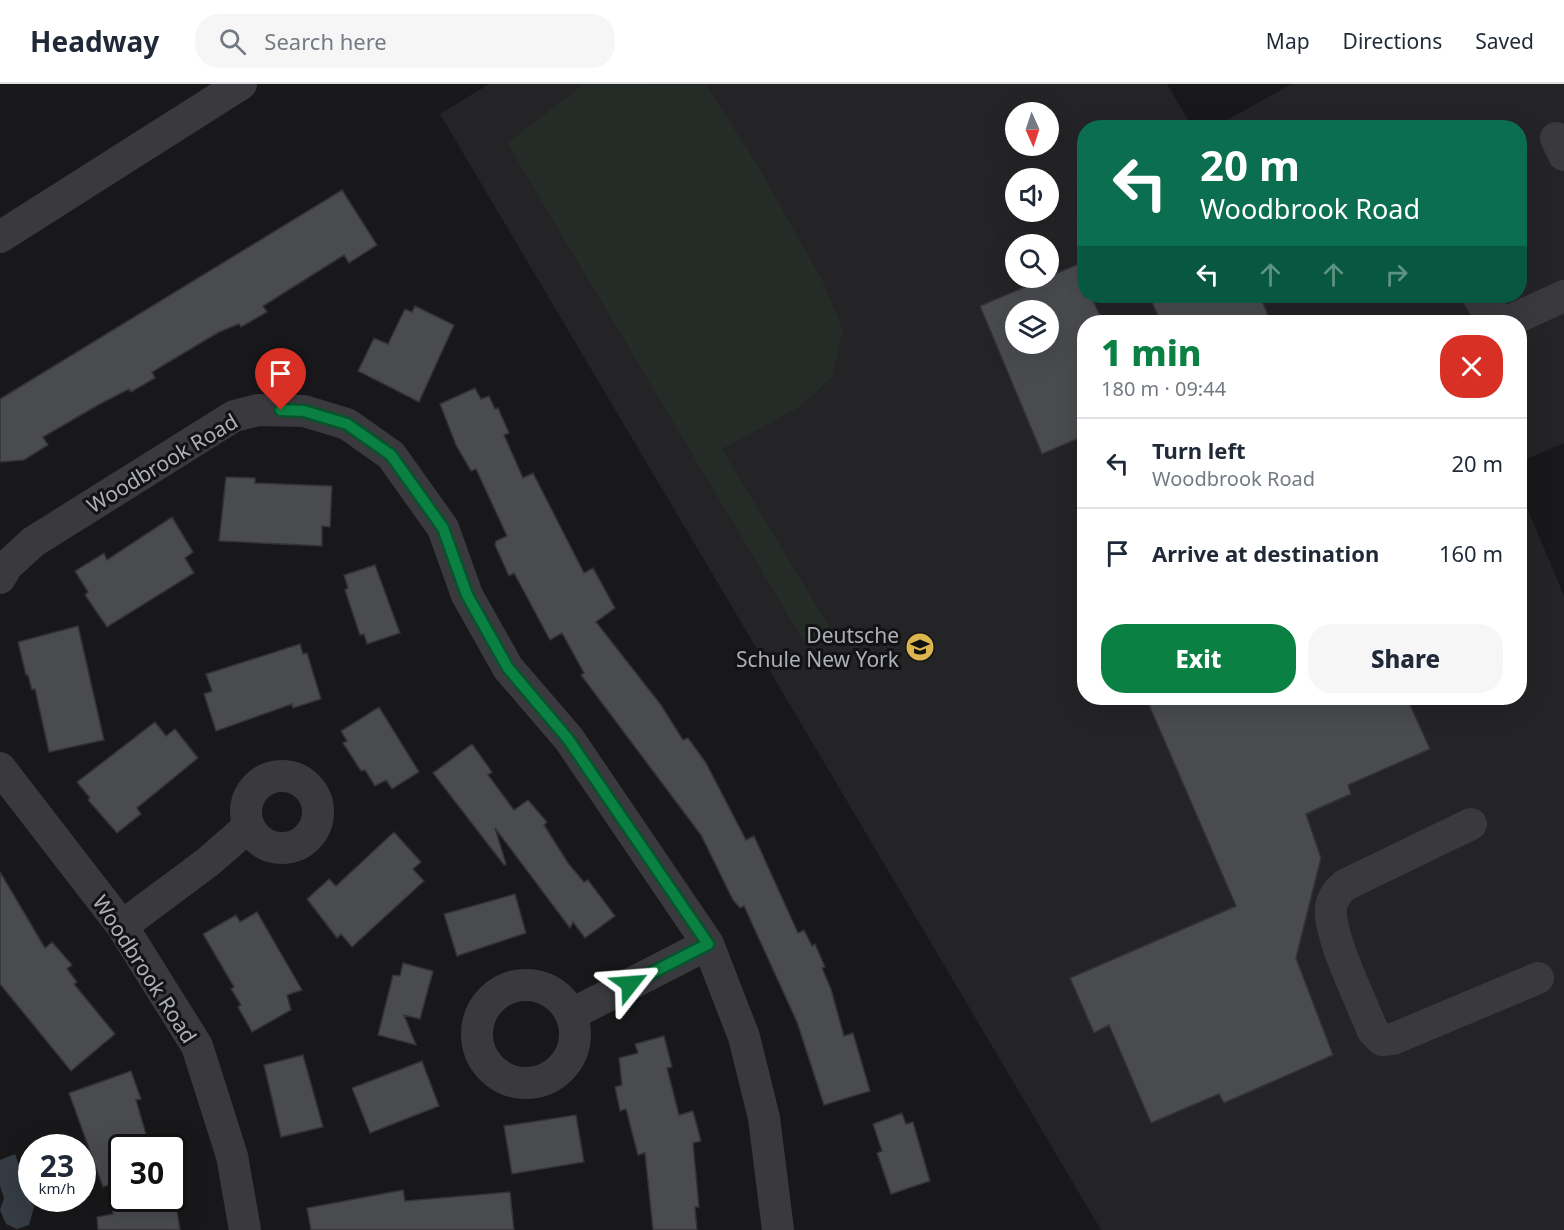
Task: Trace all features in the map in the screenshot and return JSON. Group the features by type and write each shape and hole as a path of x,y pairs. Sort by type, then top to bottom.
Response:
{"street":[{"path":"0,237 241,84"},
{"path":"1522,315 1564,296"},
{"path":"1482,303 1486,310 1495,315"},
{"name":"Woodbrook Road","path":"0,578 7,566 33,542 234,416 258,410 304,411 347,424 391,455 443,528 467,595 508,668 568,739 708,944 744,1037 764,1118 778,1230"},
{"name":"Woodbrook Road","path":"0,768 122,926 197,1046 232,1156 245,1230"},
{"path":"1471,825 1345,885 1335,895 1331,907 1332,927 1374,1031 1382,1040 1393,1039 1538,978"},
{"path":"122,926 208,862 249,826"},
{"path":"572,1014 708,944"}],"shaded area":[{"name":"Deutsche Schule New York","path":"489,84 1167,84 1188,120 1077,120 1077,303 1527,303 1527,120 1227,120 1291,84 1564,84 1564,443 1527,459 1527,315 1077,315 1077,705 1527,705 1527,508 1564,596 1564,1230 1101,1230 440,114"},
{"path":"584,84 706,85 755,161 822,280 843,330 832,377 801,406 722,449 831,630 806,645 507,143"},
{"path":"15,1154 18,1162 18,1212 33,1212 29,1225 17,1229 6,1224 0,1210 4,1198 0,1186 0,1160"}],"building":[{"path":"342,190 377,245 349,263 344,255 263,306 267,312 241,327 239,324 219,332 152,372 155,378 131,392 129,389 98,405 43,437 48,445 24,460 0,462 0,399"},
{"path":"1077,264 1077,303 1094,303 1100,315 1077,315 1077,439 1042,454 980,306 1022,288 1059,288 1059,272"},
{"path":"1152,303 1263,303 1268,315 1158,315"},
{"path":"415,306 454,325 419,402 358,371 374,338 388,344 405,309 412,312"},
{"path":"475,388 481,399 489,396 495,409 498,408 509,433 504,435 523,478 533,473 584,573 593,568 615,608 596,622 661,705 683,740 688,738 706,763 746,840 754,836 798,933 804,930 812,946 815,944 825,967 822,968 831,989 844,1036 853,1033 870,1091 824,1105 797,1022 744,906 740,908 733,900 701,835 581,675 584,673 562,633 550,640 514,573 509,576 495,545 496,541 507,536 476,469 471,471 456,445 440,404"},
{"path":"226,477 255,478 255,483 332,486 330,527 322,526 322,546 219,541"},
{"path":"172,517 193,552 185,558 194,573 107,627 85,595 88,592 75,571 104,553 107,560"},
{"path":"375,565 400,633 367,644 364,634 360,635 345,590 348,588 344,575"},
{"path":"78,626 104,740 49,752 35,689 32,690 28,675 26,675 18,642"},
{"path":"300,644 303,654 307,653 321,699 293,708 292,704 216,731 204,694 212,691 206,674"},
{"path":"1149,705 1410,705 1430,749 1348,785 1351,794 1306,814 1321,858 1296,958 1333,1055 1224,1103 1219,1094 1151,1123 1109,1025 1094,1033 1070,978 1236,906"},
{"path":"379,707 419,772 392,789 386,780 375,786 365,770 361,771 343,743 347,741 341,731"},
{"path":"155,722 166,736 175,729 198,758 137,808 141,814 117,833 88,800 90,798 77,782"},
{"path":"472,744 492,772 488,775 514,810 528,800 547,822 544,825 568,863 584,882 588,880 615,916 585,938 573,922 570,928 495,828 506,864 504,865 433,773"},
{"path":"394,832 421,862 413,869 424,881 352,947 341,934 337,938 307,899 329,879 336,886"},
{"path":"0,872 45,948 52,942 72,965 67,969 77,982 74,984 115,1034 71,1071 0,984"},
{"path":"515,894 526,933 457,956 444,914"},
{"path":"257,912 302,990 287,995 291,1010 252,1032 238,1007 241,1005 231,989 234,987 203,934 236,915 240,922"},
{"path":"403,963 433,971 420,1019 404,1015 416,1045 378,1035 393,975 400,976"},
{"path":"664,1036 672,1067 667,1068 679,1115 693,1111 701,1141 693,1143 699,1207 695,1207 697,1230 653,1230 645,1153 638,1155 626,1109 620,1111 615,1087 622,1085 619,1058 638,1053 635,1044"},
{"path":"303,1055 323,1127 281,1137 264,1065"},
{"path":"422,1061 439,1106 370,1133 352,1088"},
{"path":"131,1071 141,1099 136,1100 146,1134 108,1134 108,1185 103,1187 96,1168 96,1134 84,1134 69,1093"},
{"path":"902,1113 906,1124 913,1122 930,1181 891,1194 877,1153 882,1151 873,1124"},
{"path":"576,1115 584,1162 512,1174 504,1126"},
{"path":"403,1190 405,1201 510,1192 514,1230 311,1230 307,1208"},
{"path":"113,1212 177,1212 180,1230 98,1230 97,1217 113,1214"}],"place":[{"name":"Deutsche Schule New York","path":"920,647"}],"route":[{"path":"281,410 304,411 347,424 391,455 443,528 467,595 508,668 568,739 708,944 630,984"}]}
